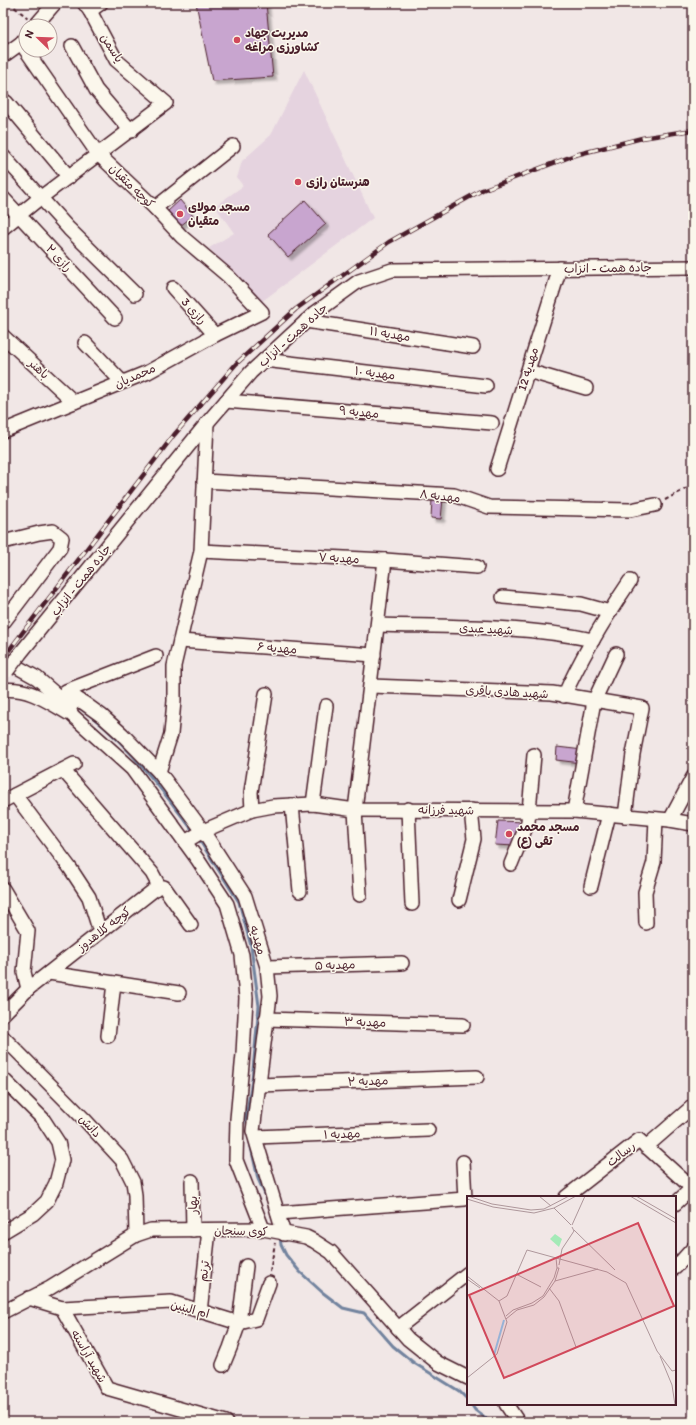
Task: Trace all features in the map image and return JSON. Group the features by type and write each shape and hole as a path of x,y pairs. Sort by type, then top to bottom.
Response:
{"street":[{"path":"42,18 55,3"},
{"path":"87,7 101,3"},
{"name":"یاسمن","path":"87,7 116,60 166,103 131,131"},
{"path":"3,56 18,44"},
{"path":"3,228 98,154 131,131 96,90 72,46"},
{"name":"کوچه متقیان","path":"35,58 98,154 155,208 182,237 228,276 262,312"},
{"path":"6,102 69,177"},
{"path":"155,208 233,146"},
{"path":"3,156 40,198 134,294"},
{"name":"رازی ۲","path":"3,198 115,318"},
{"name":"جاده همت - انزاب","path":"5,674 207,423 251,372 315,313 360,281 392,270 693,267"},
{"name":"مهدیه 12","path":"497,469 560,268"},
{"name":"رازی 3","path":"173,288 216,335"},
{"name":"محمدیان","path":"5,427 74,402 148,372 262,312"},
{"name":"مهدیه ۱۱","path":"306,321 473,347"},
{"name":"باهنر","path":"3,336 74,402"},
{"path":"85,343 122,382"},
{"name":"مهدیه ۱۰","path":"264,360 486,386"},
{"path":"528,371 586,388"},
{"name":"مهدیه ۹","path":"226,401 492,423"},
{"path":"159,772 171,734 174,701 174,666 201,551 207,423"},
{"name":"مهدیه ۸","path":"204,481 454,496 489,507 630,510 655,505"},
{"path":"3,542 53,531 62,538 60,548 3,623"},
{"name":"مهدیه ۷","path":"201,551 385,560 477,567"},
{"path":"360,895 355,810 385,560"},
{"path":"564,696 574,674 593,640 630,581"},
{"path":"503,597 581,604 610,612"},
{"name":"شهید عبدی","path":"378,625 508,629 568,635 593,640"},
{"name":"مهدیه ۶","path":"180,641 374,655"},
{"path":"574,811 594,701 616,654"},
{"name":"مهدیه","path":"156,656 66,691 102,716 159,772 203,831 245,896 267,968 270,996 253,1131 278,1213 280,1233"},
{"path":"3,658 37,678 60,698 71,713 132,769 185,842 227,904 242,955 246,998 237,1119 236,1160 263,1229"},
{"name":"شهید هادی باقری","path":"371,686 544,693 642,708 633,754 625,816"},
{"path":"3,690 12,688 22,690 36,695 71,713"},
{"path":"252,810 251,792 266,694"},
{"path":"71,713 72,704 74,702 78,700 83,703"},
{"path":"313,804 326,706"},
{"path":"511,864 528,822 534,755"},
{"path":"3,801 68,767 152,874 159,886 164,887 191,926"},
{"path":"670,820 693,777"},
{"path":"15,795 70,868 89,897 100,932"},
{"name":"شهید فرزانه","path":"185,842 203,831 252,810 274,806 313,804 355,810 408,809 574,811 670,820 693,824"},
{"path":"292,805 300,891"},
{"path":"408,809 412,904"},
{"path":"459,900 474,839 471,810"},
{"path":"591,886 609,814"},
{"path":"646,923 645,892 654,862 656,819"},
{"name":"کوچه کلاهدوز","path":"3,1014 28,989 159,886"},
{"path":"3,889 28,931 24,972 28,989"},
{"name":"مهدیه ۵","path":"267,968 402,963"},
{"path":"49,973 179,993"},
{"path":"108,1036 114,983"},
{"name":"مهدیه ۳","path":"266,1019 463,1025"},
{"name":"دانش","path":"3,1037 122,1160 133,1182 135,1195 136,1235"},
{"name":"مهدیه ۲","path":"258,1085 477,1077"},
{"path":"3,1079 43,1118 58,1142 62,1160 56,1184 47,1201 33,1214 3,1232"},
{"path":"646,1147 693,1106"},
{"name":"مهدیه ۱","path":"256,1138 428,1130"},
{"name":"رسالت","path":"567,1196 639,1140 693,1188"},
{"path":"278,1213 465,1199 463,1162"},
{"name":"بهار","path":"192,1181 193,1230"},
{"path":"676,1203 693,1188"},
{"name":"کوی سنجان","path":"3,1312 50,1288 136,1235 151,1230 263,1229 306,1237 331,1252 408,1339 438,1363 467,1378"},
{"name":"ترنم","path":"200,1312 209,1230"},
{"path":"676,1267 693,1248"},
{"path":"223,1365 239,1323 246,1266"},
{"path":"398,1328 467,1274"},
{"path":"239,1323 256,1319 269,1283"},
{"path":"29,1298 62,1308"},
{"name":"ام البنین","path":"62,1308 171,1302 239,1323"},
{"name":"شهید آراسته","path":"62,1308 107,1388 226,1422"},
{"path":"507,1405 518,1422"}],"path":[{"path":"9,3 27,18"},
{"path":"655,505 693,485"},
{"path":"269,1283 280,1233"}],"shaded area":[{"name":"هنرستان رازی","path":"304,70 373,218 261,302 209,248 234,233 215,206 243,186 237,178 242,161 271,135"}],"building":[{"name":"مدیریت جهاد کشاورزی مراغه","path":"196,3 266,3 273,77 212,81"},
{"name":"مسجد مولای متقیان","path":"180,200 193,216 180,226 168,211"},
{"name":"هنرستان رازی","path":"305,200 326,224 288,257 268,234"},
{"path":"432,499 443,499 441,519 431,518"},
{"path":"557,747 583,750 581,763 556,760"},
{"name":"مسجد محمد تقی (ع)","path":"498,821 526,822 515,846 495,845"}],"waterway":[{"path":"77,706 126,748 194,832"},
{"path":"198,838 239,902 251,946 259,1006 252,1080 246,1118 248,1128"},
{"path":"250,1143 258,1179 267,1199"},
{"path":"280,1236 281,1245 286,1255 300,1272 322,1292 343,1308 364,1313 393,1346 414,1363 459,1391 467,1399"},
{"path":"472,1405 475,1410 491,1422"}],"railway":[{"path":"3,658 174,435 236,364 296,309 389,242 482,190 575,155 642,138 693,130"}],"place":[{"name":"مدیریت جهاد کشاورزی مراغه","path":"237,40"},
{"name":"هنرستان رازی","path":"298,182"},
{"name":"مسجد مولای متقیان","path":"180,214"},
{"name":"مسجد محمد تقی (ع)","path":"509,834"}]}
